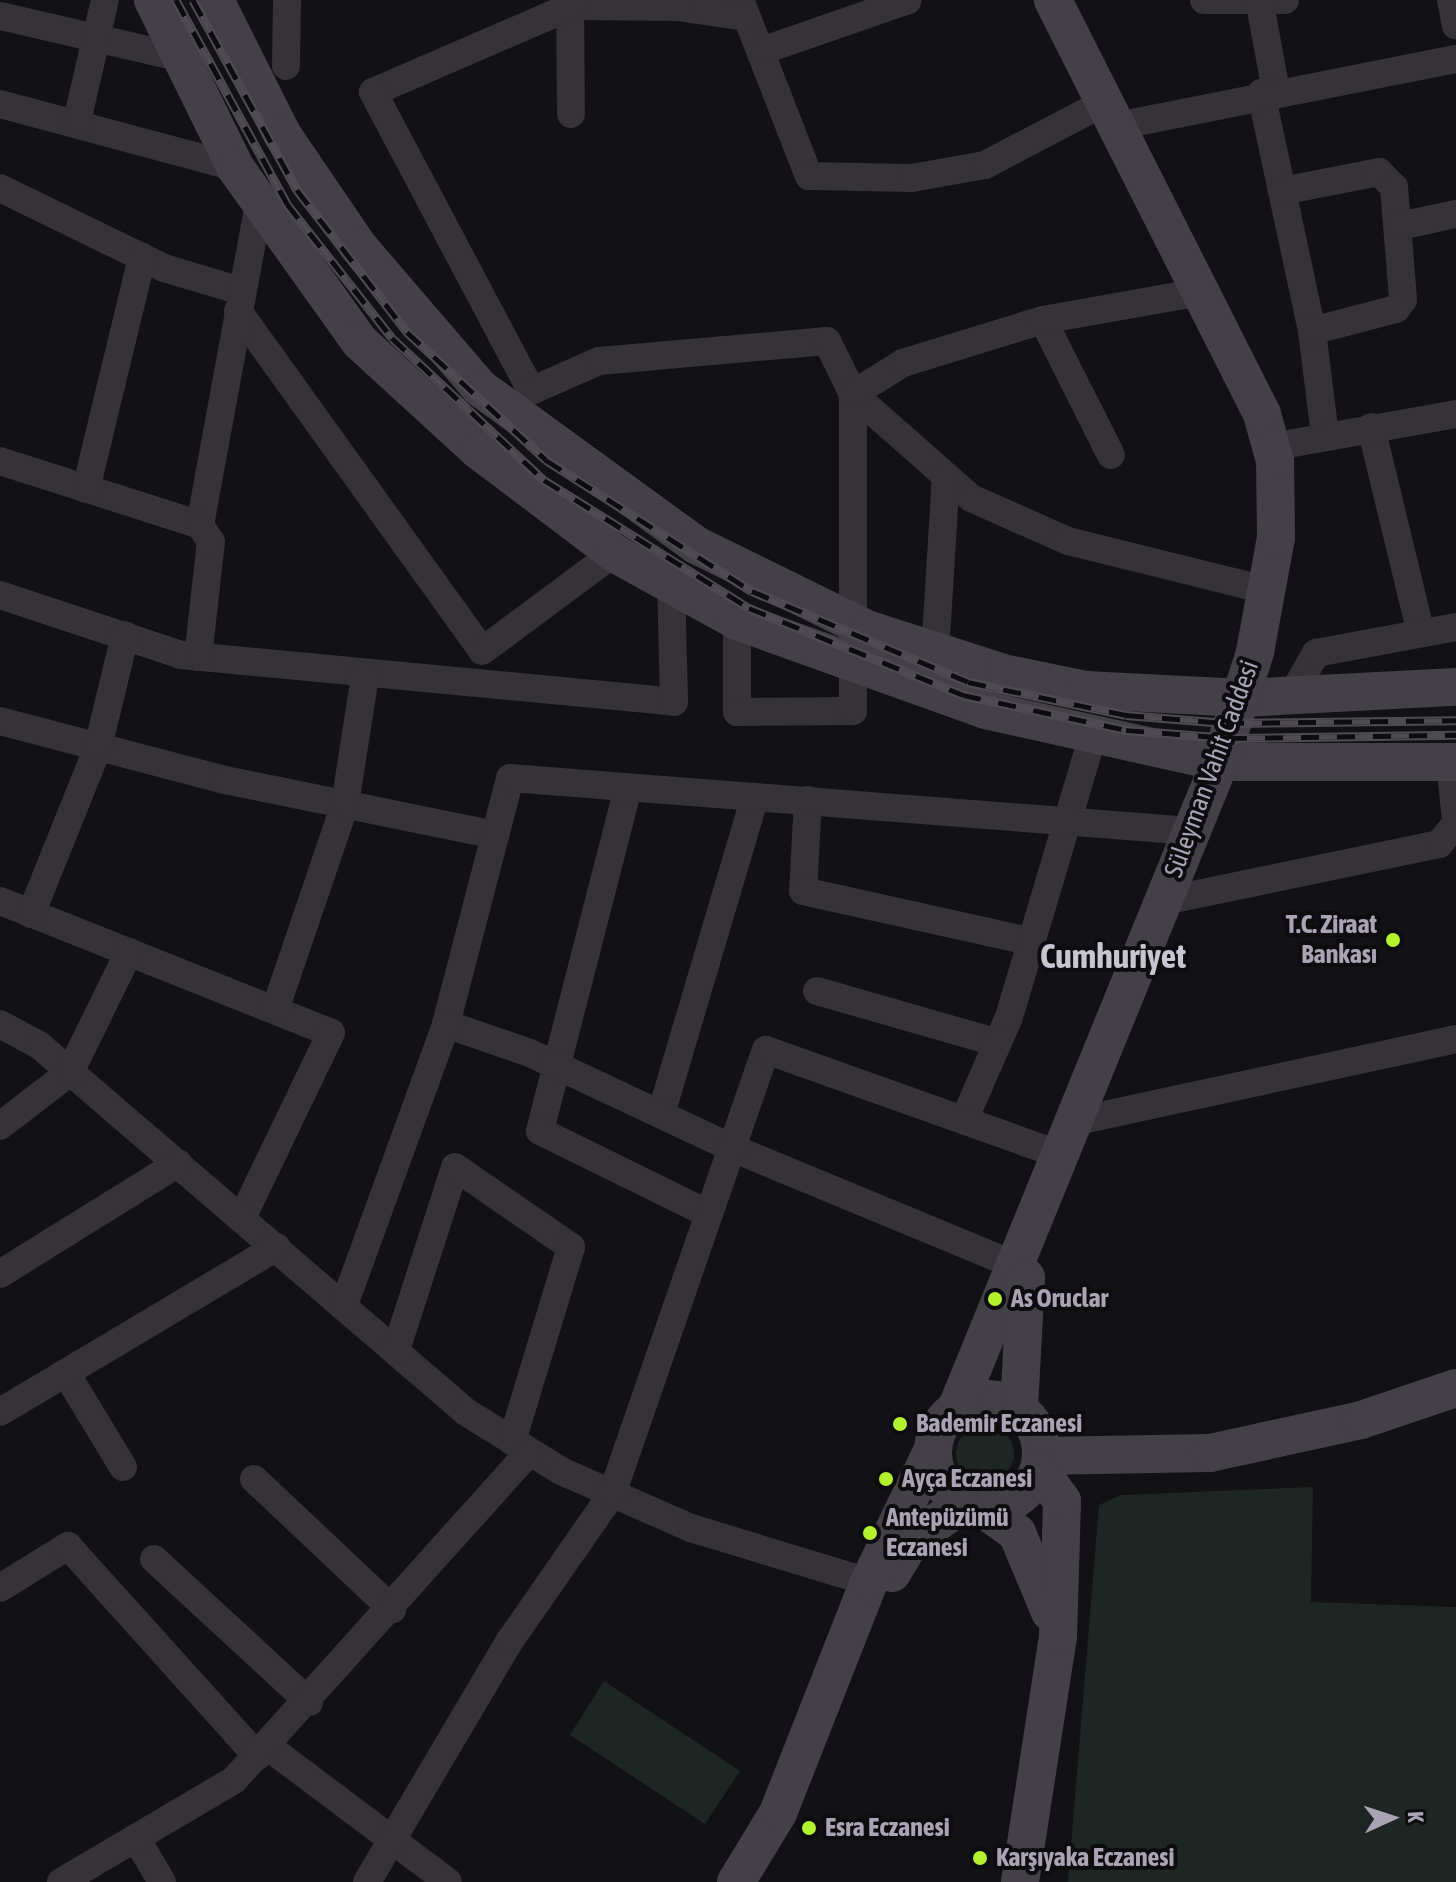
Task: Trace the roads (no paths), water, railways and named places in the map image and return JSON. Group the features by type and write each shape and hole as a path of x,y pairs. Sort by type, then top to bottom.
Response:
{"main road":[{"path":"153,0 178,57 235,167 259,205 360,342 478,450 614,553 737,621 931,694 1093,736 1220,762 1453,762"},
{"path":"215,0 282,134 349,233 480,388 696,545 855,623 936,651 1086,690 1243,698 1456,687"},
{"name":"Süleyman Vahit Caddesi","path":"1053,0 1200,292 1271,447 1276,538 1243,698 1057,1171"},
{"path":"736,1882 778,1813 869,1582 933,1449 957,1407 1057,1171"},
{"path":"1019,1408 1022,1290 1057,1171"},
{"path":"842,1657 912,1540 972,1504 1009,1502 1040,1463 1210,1453 1361,1420 1456,1388"},
{"path":"957,1407 988,1398 1019,1408 1032,1421 1040,1463 1062,1501 1058,1637 1020,1882"},
{"path":"933,1449 941,1480 1017,1533 1032,1557 1058,1637"}],"street":[{"path":"77,121 105,0"},
{"path":"286,66 287,0"},
{"path":"764,50 908,0"},
{"path":"1204,0 1273,2 1268,92 1282,191 1312,331 1325,435"},
{"path":"1451,0 1456,26"},
{"path":"1266,590 1068,541 971,498 853,394 827,341 599,361 531,391 373,92 571,3 743,8 764,50 809,176 912,178 985,165 1111,114 1268,92 1456,59"},
{"path":"571,3 571,114"},
{"path":"2,14 178,57"},
{"path":"0,104 77,121 235,167"},
{"path":"1282,191 1379,172 1394,187 1400,226 1403,300 1396,309 1312,331"},
{"path":"0,188 239,301 482,651 614,553"},
{"path":"200,525 259,205"},
{"path":"1400,226 1456,214"},
{"path":"86,489 142,257"},
{"path":"853,394 903,363 1043,320 1200,292"},
{"path":"1043,320 1111,455"},
{"path":"737,621 737,712 853,711 853,394"},
{"path":"1271,447 1456,414"},
{"path":"1371,427 1421,633"},
{"path":"0,461 200,525 211,542 198,657"},
{"path":"931,694 946,476"},
{"path":"0,595 198,657 365,676 674,702 671,583"},
{"path":"1291,697 1316,653 1456,627"},
{"path":"31,914 98,747 125,635"},
{"path":"275,1010 345,804 365,676"},
{"path":"0,721 345,804 495,835"},
{"path":"964,1120 998,1043 1033,942 1072,819 1093,736"},
{"path":"1164,901 1439,844 1456,822 1453,762"},
{"path":"344,1305 446,1024 510,778 1072,819 1191,831"},
{"path":"628,788 559,1067 540,1131 709,1214"},
{"path":"661,1114 755,797"},
{"path":"808,800 803,891 1033,942"},
{"path":"0,901 331,1033 242,1218"},
{"path":"0,1126 70,1072 129,952"},
{"path":"817,991 998,1043"},
{"path":"0,1024 70,1072 466,1412 520,1446 612,1494 691,1528 869,1582"},
{"path":"446,1024 559,1067 732,1148 1017,1266"},
{"path":"1077,1121 1456,1039"},
{"path":"367,1882 509,1642 612,1494 766,1050 964,1120 1057,1171"},
{"path":"0,1274 178,1163"},
{"path":"61,1882 234,1780 392,1609 520,1446 571,1247 455,1167 396,1350"},
{"path":"0,1412 277,1247"},
{"path":"66,1373 123,1467"},
{"path":"254,1479 392,1609"},
{"path":"0,1588 68,1546 262,1751 448,1882"},
{"path":"154,1559 309,1702"},
{"path":"136,1838 162,1882"}],"railway":[{"path":"176,0 287,204 392,338 544,480 749,608 963,695 1126,730 1229,738 1456,735"},
{"path":"193,0 297,190 407,332 546,460 752,591 968,682 1126,715 1226,723 1456,720"}],"place":[{"name":"T.C. Ziraat Bankası","path":"1393,940"},
{"name":"As Oruclar","path":"995,1299"},
{"name":"Bademir Eczanesi","path":"900,1424"},
{"name":"Ayça Eczanesi","path":"886,1479"},
{"name":"Antepüzümü Eczanesi","path":"870,1533"},
{"name":"Esra Eczanesi","path":"809,1828"},
{"name":"Karşıyaka Eczanesi","path":"980,1858"}],"district":[{"name":"Cumhuriyet","path":"1113,956"}]}
